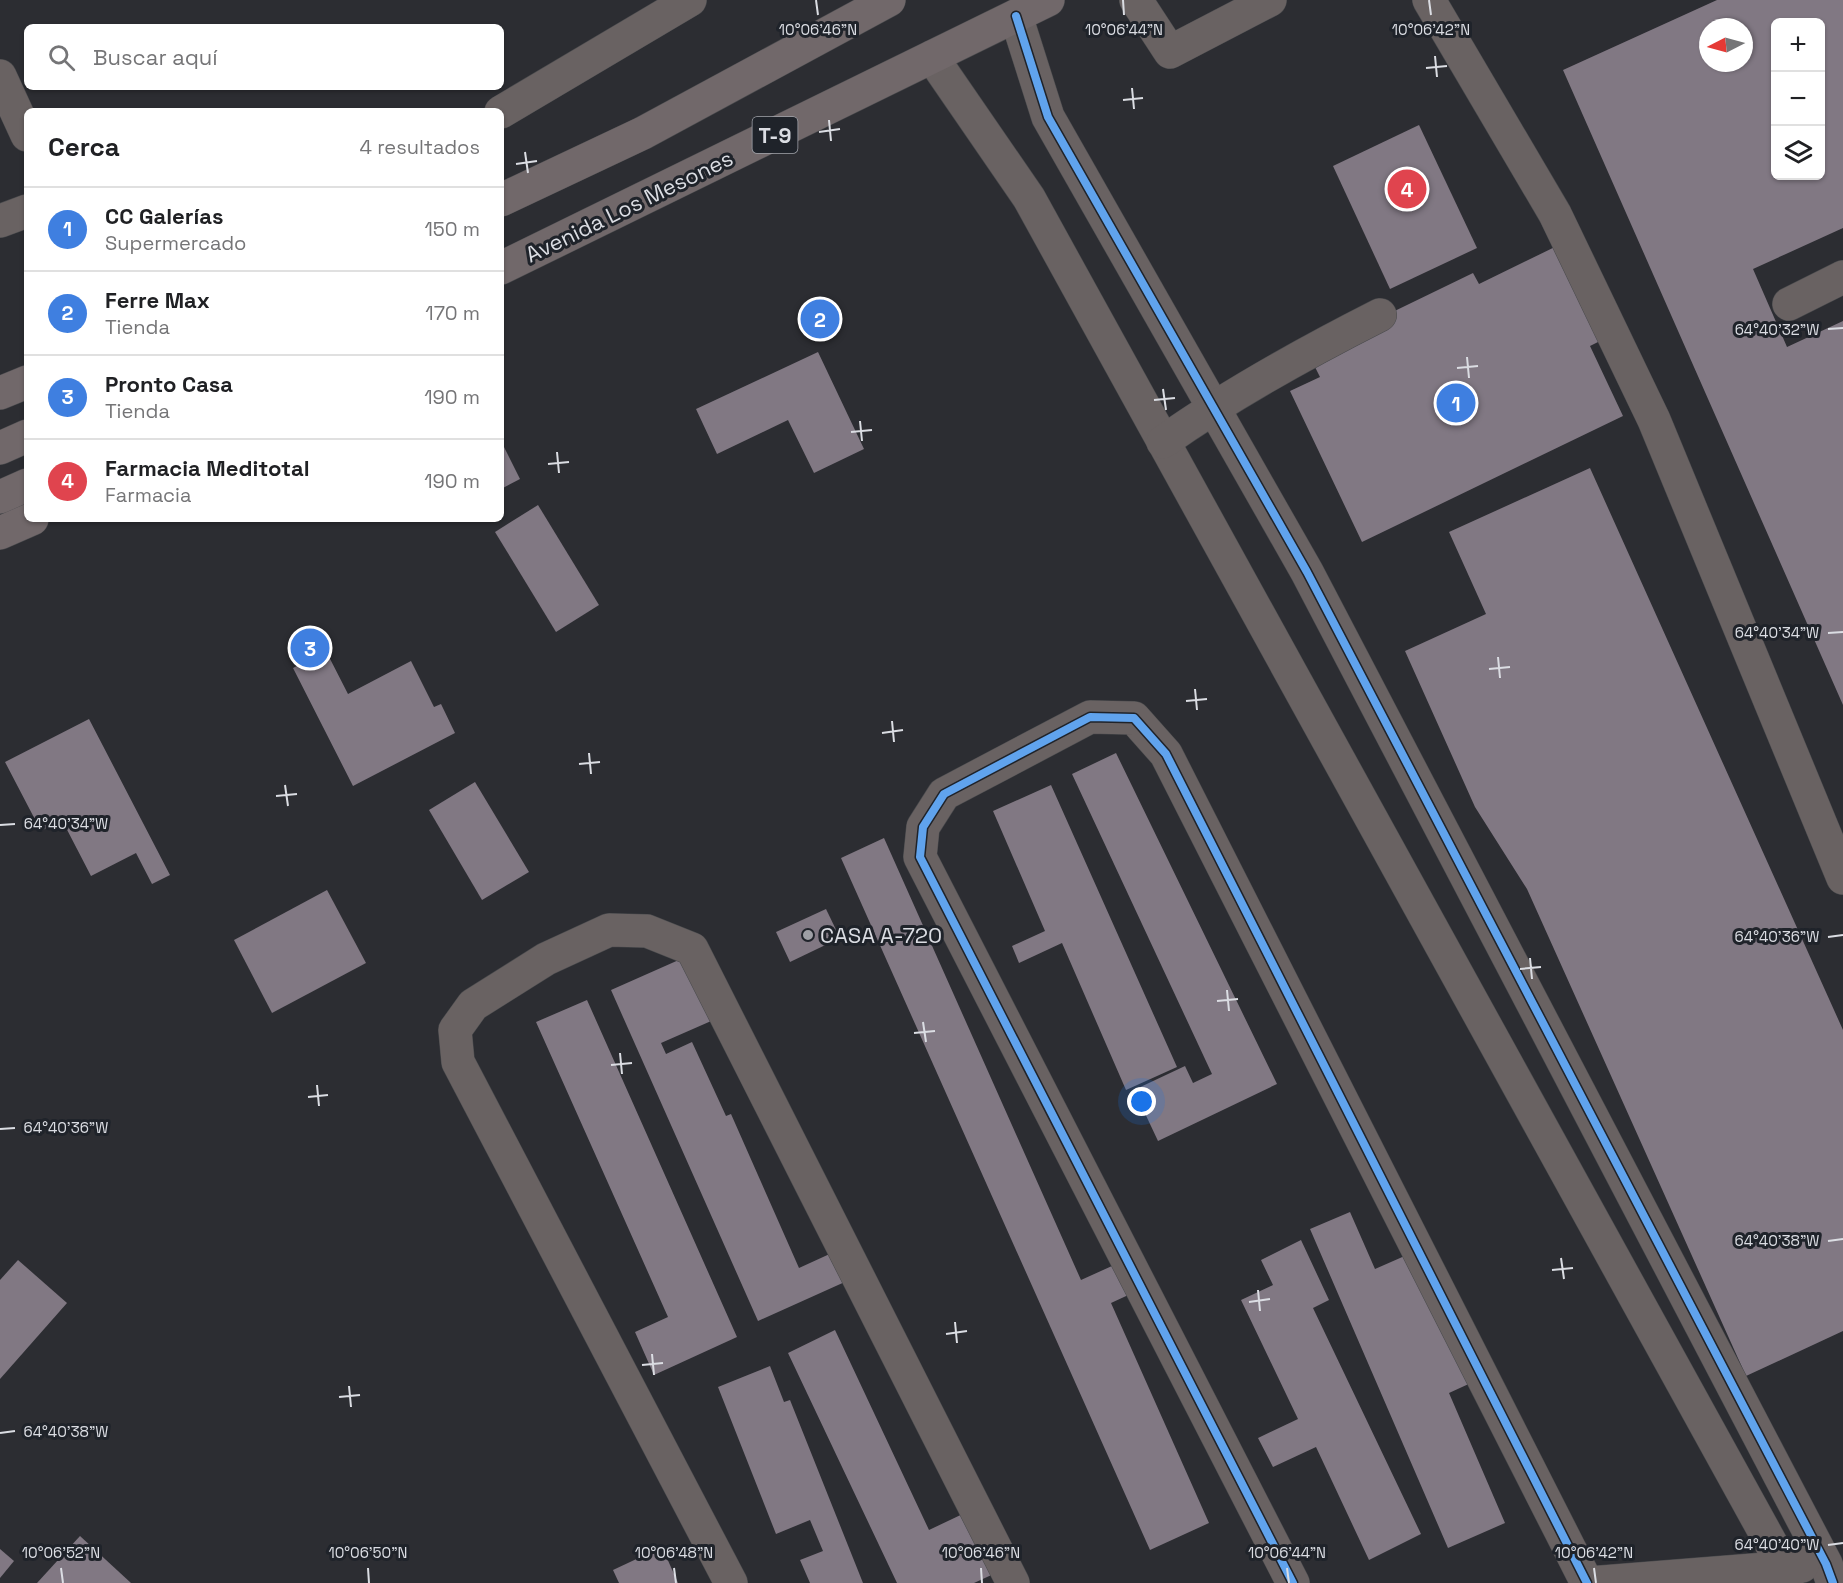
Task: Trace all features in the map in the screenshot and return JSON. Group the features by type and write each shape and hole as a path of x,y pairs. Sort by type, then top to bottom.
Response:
{"highway":[{"path":"504,199 643,133 889,0"},
{"name":"Avenida Los Mesones","path":"504,267 1048,0"},
{"path":"0,393 24,383"},
{"path":"0,448 24,437"},
{"path":"0,497 24,486"},
{"path":"0,532 25,522"}],"street":[{"path":"504,110 690,0"},
{"path":"1136,0 1170,52 1270,0"},
{"path":"1429,0 1555,214 1654,420 1843,878"},
{"path":"1016,16 1048,117 1307,572 1834,1570 1785,1575 1588,1583 1166,754 1134,718 1090,717 944,794 923,827 920,856 1293,1583"},
{"path":"932,57 1029,198 1785,1575"},
{"path":"0,76 24,128"},
{"path":"0,221 24,212"},
{"path":"1789,304 1843,277"},
{"path":"1163,442 1212,407 1308,352 1380,315"},
{"path":"731,1583 458,1062 455,1030 473,1005 546,959 609,930 647,931 692,949 1013,1583"}],"building":[{"path":"1717,0 1843,0 1843,228 1753,269 1787,347 1843,321 1843,705 1563,70"},
{"path":"1419,125 1477,248 1390,289 1333,166"},
{"path":"1563,243 1608,337 1590,346 1623,416 1362,542 1290,391 1320,377 1308,353 1473,273 1479,284"},
{"path":"818,352 864,449 814,473 788,420 717,454 696,409"},
{"path":"504,447 520,479 504,487"},
{"path":"1590,468 1843,1030 1843,1331 1746,1376 1527,889 1475,807 1405,651 1486,614 1449,532"},
{"path":"538,505 599,605 556,632 495,532"},
{"path":"326,651 348,694 411,661 434,707 441,704 455,733 353,786 293,668"},
{"path":"89,719 170,875 152,884 136,853 91,876 62,820 41,831 5,762"},
{"path":"1116,753 1277,1084 1158,1141 1134,1090 1185,1066 1193,1083 1212,1074 1072,774"},
{"path":"475,782 529,872 482,900 429,810"},
{"path":"1051,785 1177,1067 1126,1090 1062,943 1019,963 1012,946 1045,931 993,811"},
{"path":"884,838 1081,1280 1123,1261 1137,1291 1111,1303 1209,1523 1150,1550 841,858"},
{"path":"327,890 366,963 272,1013 234,940"},
{"name":"CASA A-720","path":"826,909 840,938 790,962 776,932"},
{"path":"690,955 718,1018 661,1043 666,1054 692,1042 726,1116 731,1114 799,1268 834,1252 847,1281 758,1321 611,990"},
{"path":"587,1000 737,1337 654,1375 635,1332 668,1317 536,1022"},
{"path":"1350,1212 1375,1269 1416,1251 1473,1382 1449,1393 1505,1523 1448,1548 1310,1229"},
{"path":"1301,1240 1329,1300 1313,1308 1421,1534 1369,1560 1316,1447 1273,1467 1258,1438 1298,1419 1241,1300 1273,1285 1261,1260"},
{"path":"18,1260 67,1303 0,1379 0,1280"},
{"path":"835,1330 929,1530 969,1511 998,1572 974,1583 897,1583 788,1353"},
{"path":"770,1366 784,1402 790,1400 863,1583 810,1583 800,1560 823,1551 810,1520 776,1534 718,1387"},
{"path":"80,1536 131,1583 37,1583"},
{"path":"662,1547 678,1583 619,1583 613,1570"},
{"path":"0,1549 14,1561 0,1578"}],"cycle path":[{"path":"1016,16 1048,117 1307,572 1826,1564 1833,1583"},
{"path":"1293,1583 920,857 923,827 944,794 1090,717 1134,718 1166,754 1587,1583"}],"place":[{"name":"Farmacia Meditotal","path":"1407,189"},
{"name":"Ferre Max","path":"820,319"},
{"name":"CC Galerías","path":"1456,403"},
{"name":"Pronto Casa","path":"310,648"},
{"name":"CASA A-720","path":"808,935"}]}
